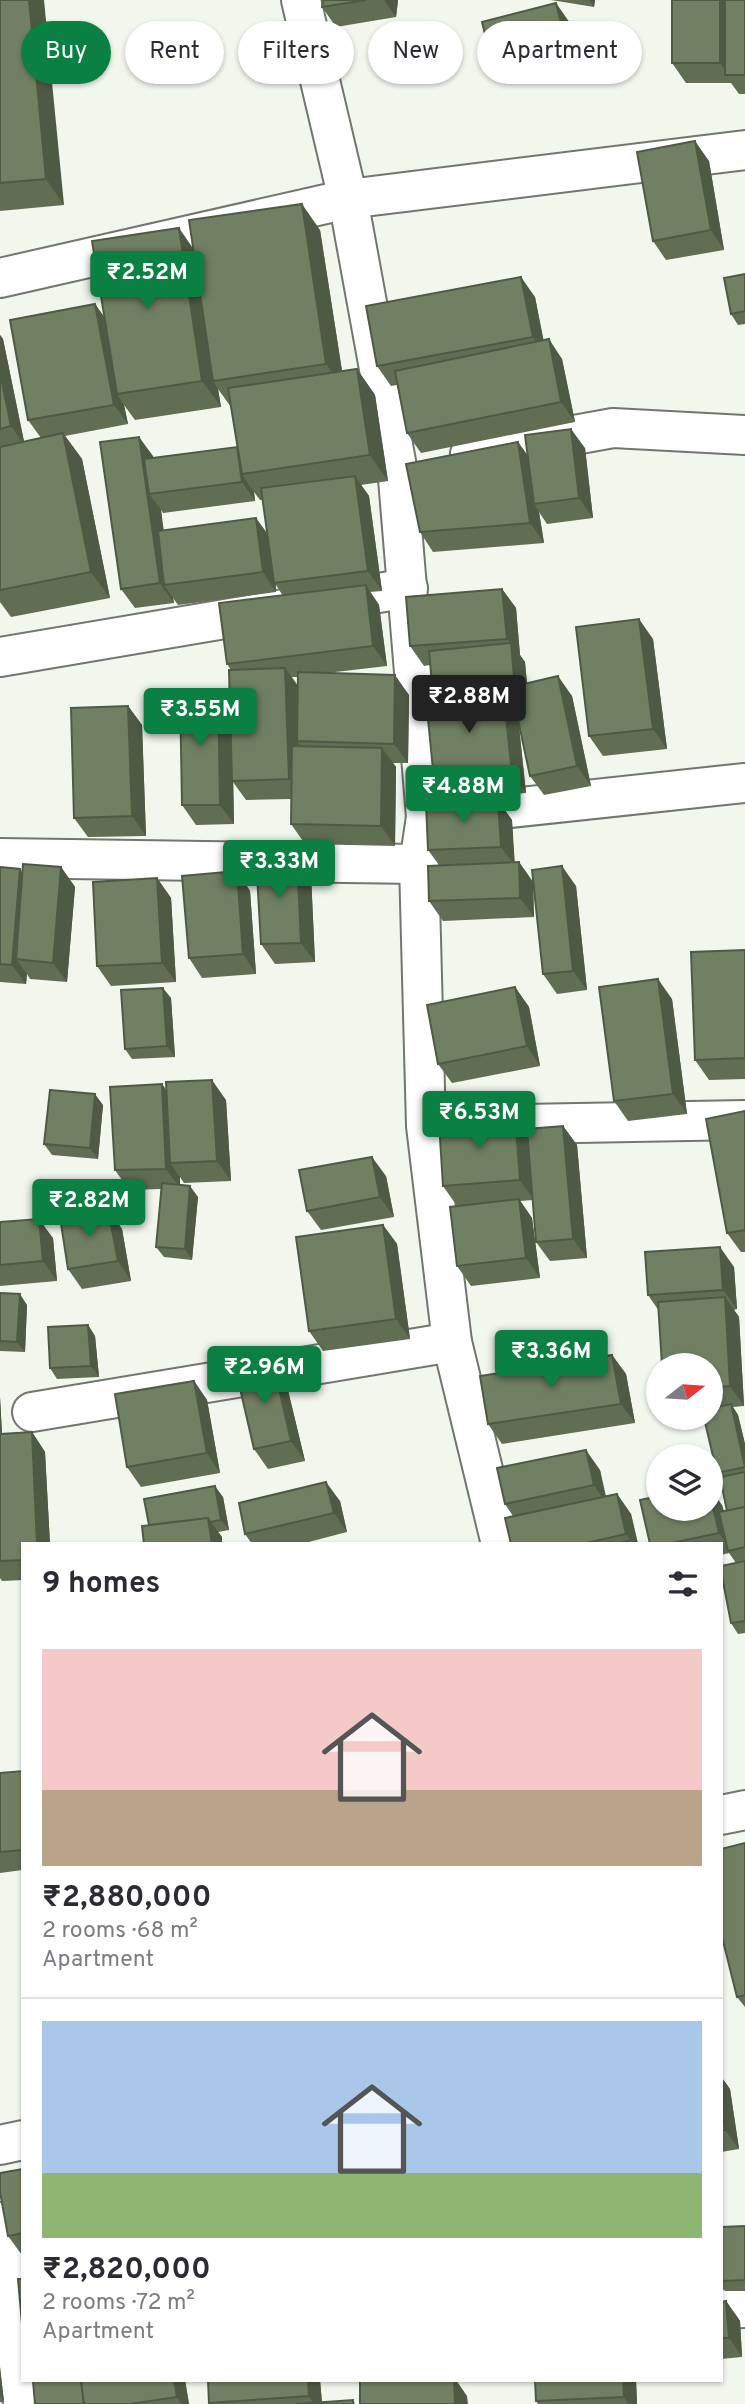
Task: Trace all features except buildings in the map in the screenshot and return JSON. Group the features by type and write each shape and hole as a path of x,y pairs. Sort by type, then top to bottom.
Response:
{"street":[{"path":"301,0 348,199 397,467 426,817 419,864 426,1126 452,1342 501,1542"},
{"path":"0,278 348,199 745,150"},
{"path":"397,467 613,428 745,435"},
{"path":"0,657 408,588"},
{"path":"426,817 745,783"},
{"path":"0,858 419,864"},
{"path":"426,1126 745,1120"},
{"path":"32,1412 452,1342"},
{"path":"723,1815 745,1810"},
{"path":"0,2145 21,2140"},
{"path":"0,2222 23,2404"},
{"path":"723,2309 745,2308"}]}
